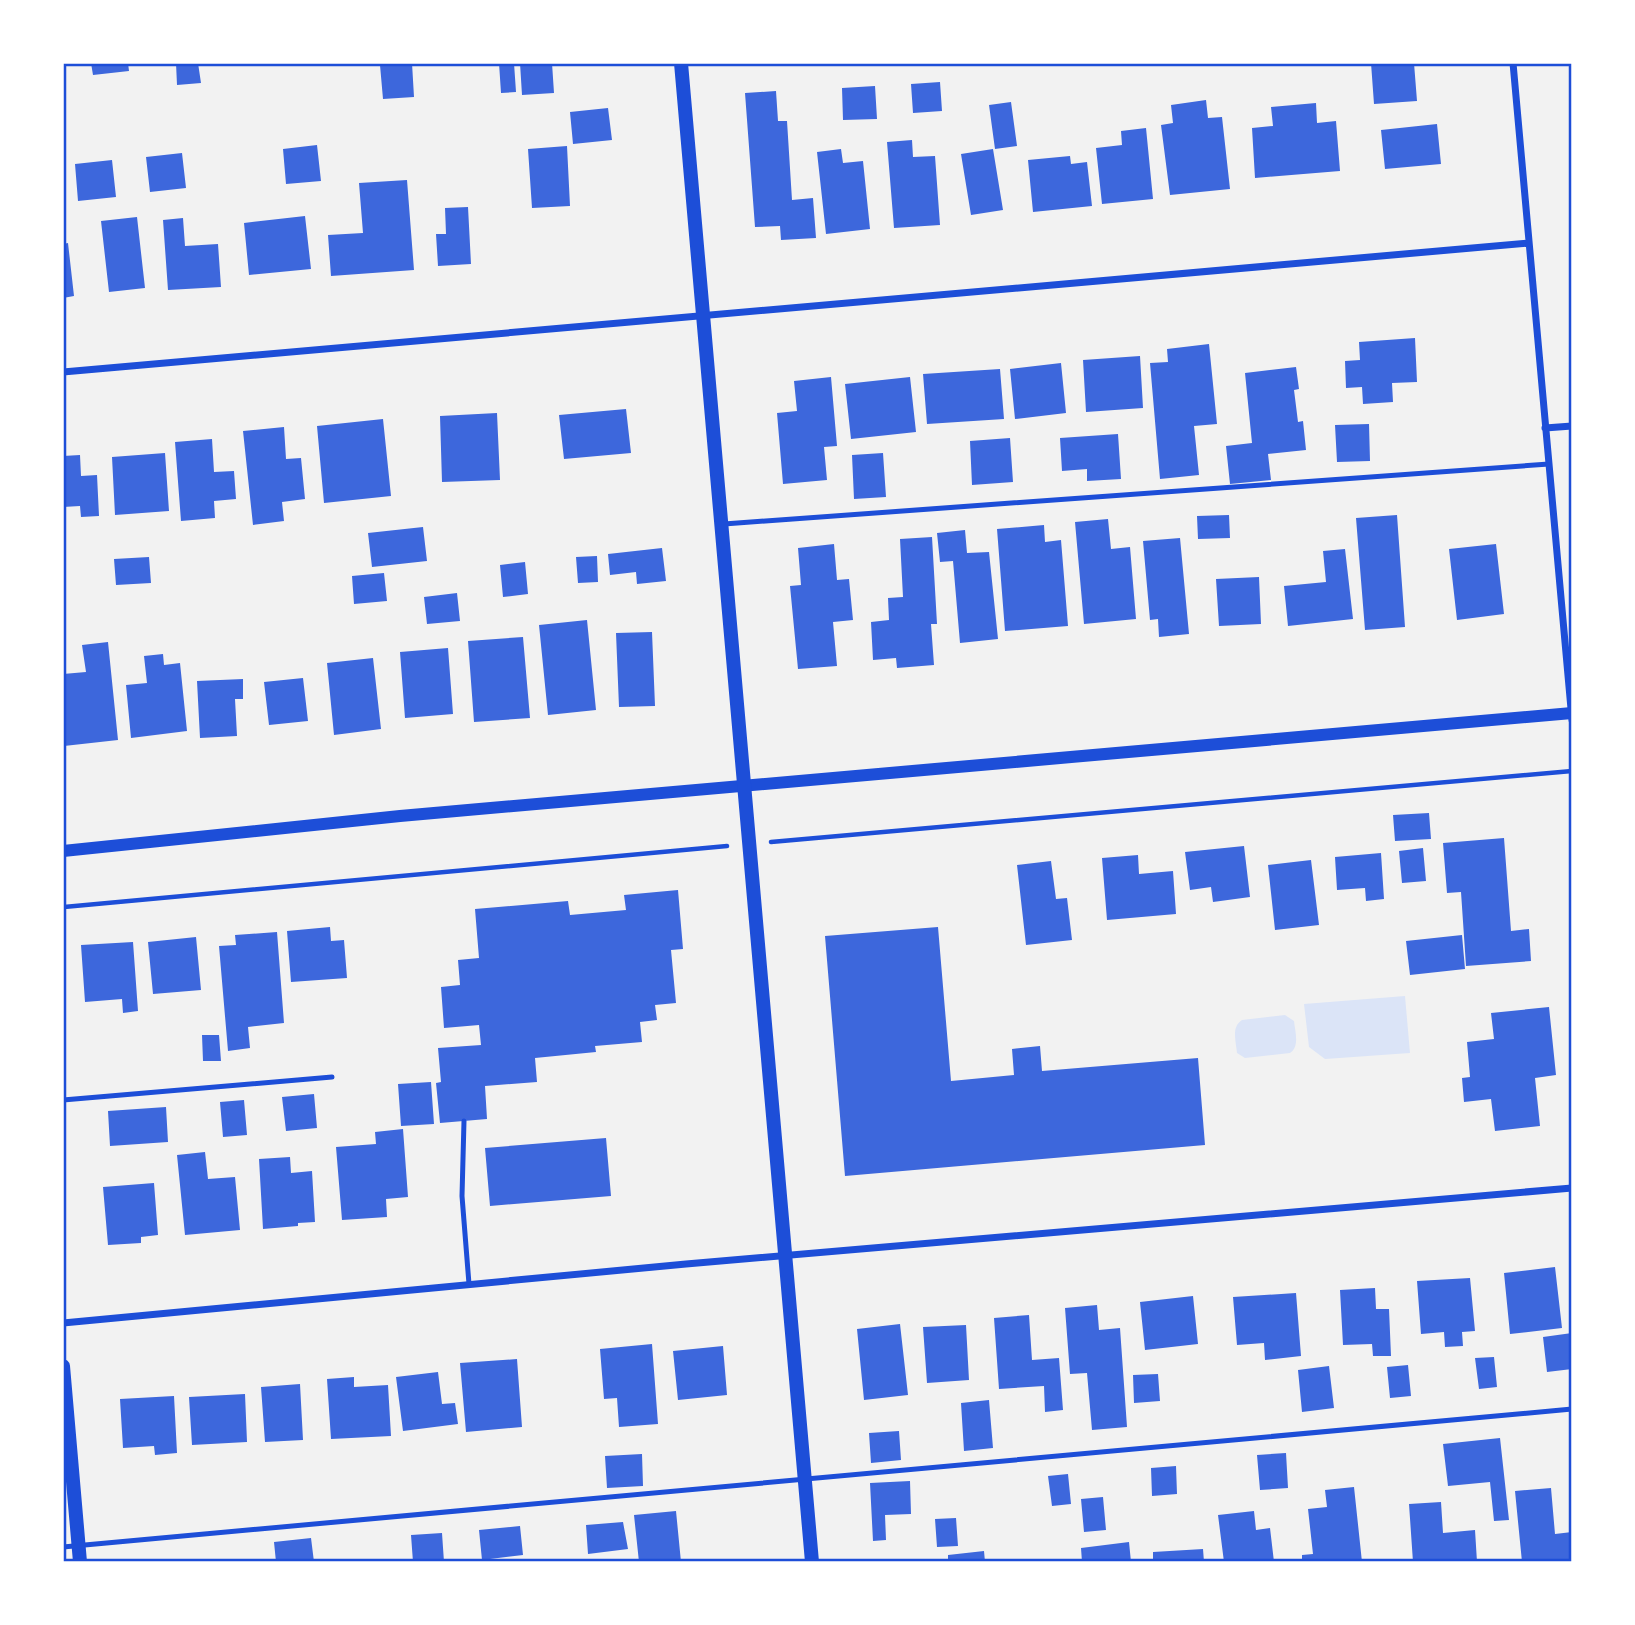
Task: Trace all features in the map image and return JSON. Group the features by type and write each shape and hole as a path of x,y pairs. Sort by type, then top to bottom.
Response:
{"main road":[{"path":"681,63 812,1562"},
{"path":"63,1366 80,1562"}],"street":[{"path":"1513,63 1572,720"},
{"path":"63,372 1529,243"},
{"path":"1545,428 1572,426"},
{"path":"63,851 400,816 1572,713"},
{"path":"63,1323 469,1284 1572,1188"}],"lane":[{"path":"722,524 1549,464"},
{"path":"63,1100 332,1077"},
{"path":"464,1121 462,1196 469,1284"},
{"path":"63,1547 1572,1409"}],"path":[{"path":"64,906 1572,771"}],"shaded area":[{"path":"1405,996 1410,1053 1325,1059 1309,1047 1304,1004"},
{"path":"1285,1015 1294,1021 1296,1034 1295,1047 1290,1053 1245,1058 1237,1053 1235,1030 1242,1020"}],"building":[{"path":"91,63 128,63 129,71 93,75"},
{"path":"176,63 198,63 201,83 177,85"},
{"path":"412,63 414,97 383,99 380,65"},
{"path":"499,63 514,63 516,92 501,93"},
{"path":"520,63 552,63 554,93 522,95"},
{"path":"1371,63 1414,63 1417,101 1374,104"},
{"path":"940,82 942,111 913,113 911,84"},
{"path":"875,86 877,119 843,120 842,88"},
{"path":"776,91 778,121 787,121 792,200 813,198 816,238 781,240 780,226 755,227 745,93"},
{"path":"1206,100 1208,118 1222,117 1230,189 1170,195 1161,125 1173,123 1171,105"},
{"path":"1011,102 1017,146 995,149 989,105"},
{"path":"1316,103 1317,123 1336,121 1340,171 1255,178 1252,128 1273,126 1271,107"},
{"path":"608,108 612,140 573,144 570,112"},
{"path":"1437,124 1441,164 1385,169 1381,130"},
{"path":"1146,128 1153,199 1102,204 1096,148 1122,145 1121,131"},
{"path":"912,140 913,157 935,156 940,225 894,228 887,142"},
{"path":"317,145 321,181 286,184 283,149"},
{"path":"567,146 570,206 532,208 528,149"},
{"path":"841,149 843,163 863,161 870,229 826,234 817,152"},
{"path":"993,149 1003,210 971,215 961,154"},
{"path":"182,153 186,188 150,192 146,157"},
{"path":"1070,156 1071,164 1087,162 1092,206 1033,212 1028,160"},
{"path":"112,160 116,197 78,201 75,164"},
{"path":"407,180 414,270 331,276 328,235 363,233 359,183"},
{"path":"468,207 471,264 438,266 436,234 446,234 445,208"},
{"path":"305,216 311,269 249,275 244,223"},
{"path":"137,217 145,288 109,292 101,221"},
{"path":"183,218 185,246 218,244 221,287 168,290 163,220"},
{"path":"68,243 74,296 63,298 63,244"},
{"path":"1415,338 1417,382 1392,383 1393,402 1363,404 1362,387 1346,388 1345,361 1360,360 1359,342"},
{"path":"1209,344 1217,424 1194,426 1199,475 1160,479 1150,363 1168,362 1167,349"},
{"path":"1140,356 1143,408 1086,412 1083,360"},
{"path":"1061,363 1066,413 1015,419 1010,369"},
{"path":"1296,367 1299,389 1294,390 1298,422 1303,421 1306,450 1268,454 1271,480 1230,484 1226,446 1252,443 1245,373"},
{"path":"1000,369 1004,419 927,424 923,374"},
{"path":"831,377 837,446 824,447 827,480 783,484 777,413 797,411 794,381"},
{"path":"910,377 916,432 851,439 845,384"},
{"path":"626,409 631,453 564,459 559,415"},
{"path":"497,413 500,480 442,482 440,416"},
{"path":"383,419 391,496 324,503 317,426"},
{"path":"1369,424 1370,461 1337,462 1335,425"},
{"path":"284,427 286,459 301,458 305,499 282,502 284,521 253,525 243,431"},
{"path":"1118,434 1121,479 1087,481 1087,469 1062,471 1060,438"},
{"path":"1010,438 1013,482 972,485 970,441"},
{"path":"212,439 214,472 234,471 236,499 214,501 215,518 181,521 175,442"},
{"path":"165,453 169,511 115,515 112,457"},
{"path":"883,453 886,497 854,499 852,455"},
{"path":"80,455 81,476 97,475 99,516 81,517 80,506 63,507 63,456"},
{"path":"1229,515 1230,538 1198,539 1197,516"},
{"path":"1397,515 1405,627 1365,630 1356,518"},
{"path":"1108,519 1111,549 1130,547 1136,619 1084,624 1075,522"},
{"path":"1044,525 1045,542 1061,540 1068,626 1005,631 997,529"},
{"path":"423,527 427,561 372,567 368,533"},
{"path":"965,530 967,553 989,552 998,639 960,643 953,561 940,562 937,533"},
{"path":"932,537 937,624 931,624 934,665 897,668 896,658 873,660 871,622 889,620 888,598 903,597 900,539"},
{"path":"1180,538 1189,634 1159,637 1158,619 1150,620 1143,541"},
{"path":"834,544 837,580 849,579 853,620 833,622 837,666 798,669 790,586 801,585 798,548"},
{"path":"1496,544 1504,614 1457,620 1449,549"},
{"path":"662,548 666,581 637,584 636,572 610,575 608,554"},
{"path":"1345,549 1353,619 1288,626 1284,586 1326,582 1323,551"},
{"path":"597,556 598,582 578,583 576,557"},
{"path":"149,557 151,583 116,585 114,559"},
{"path":"525,562 528,594 503,597 500,565"},
{"path":"384,573 387,601 354,604 352,576"},
{"path":"1259,577 1261,624 1219,626 1216,579"},
{"path":"457,593 460,621 427,624 424,597"},
{"path":"587,620 596,710 548,715 539,625"},
{"path":"652,632 655,706 619,707 616,633"},
{"path":"523,637 530,718 474,722 468,641"},
{"path":"108,642 118,740 64,746 63,674 86,672 82,645"},
{"path":"448,648 453,714 405,718 400,652"},
{"path":"163,654 164,665 180,663 187,731 131,738 126,685 147,683 144,656"},
{"path":"373,658 381,729 334,735 327,663"},
{"path":"303,678 308,721 269,725 264,682"},
{"path":"243,679 243,699 235,699 237,736 200,738 197,681"},
{"path":"1429,813 1431,839 1395,841 1393,815"},
{"path":"1504,838 1511,931 1529,929 1531,961 1466,966 1461,892 1447,893 1443,843"},
{"path":"1244,846 1250,897 1213,902 1211,887 1190,890 1185,852"},
{"path":"1423,848 1426,881 1402,883 1399,851"},
{"path":"1381,853 1384,899 1366,901 1365,888 1337,890 1335,857"},
{"path":"1138,855 1139,874 1173,871 1176,914 1107,920 1102,858"},
{"path":"1311,860 1319,925 1275,930 1268,865"},
{"path":"1051,861 1056,899 1067,898 1072,940 1026,945 1017,865"},
{"path":"678,890 683,949 671,950 676,1003 655,1005 657,1020 640,1022 642,1042 595,1046 596,1052 535,1058 537,1082 485,1086 487,1119 440,1123 436,1083 441,1082 438,1048 481,1045 479,1025 444,1028 441,987 460,985 458,960 479,958 475,909 568,901 570,915 626,910 624,895"},
{"path":"330,927 331,941 344,940 347,978 291,982 287,931"},
{"path":"938,927 951,1081 1014,1075 1012,1049 1040,1046 1042,1071 1198,1058 1205,1145 845,1176 825,936"},
{"path":"277,932 284,1023 248,1027 250,1048 228,1051 219,946 236,945 235,935"},
{"path":"1462,935 1465,969 1410,975 1406,941"},
{"path":"196,937 201,990 153,994 148,942"},
{"path":"133,942 138,1011 123,1013 122,999 85,1002 81,945"},
{"path":"1549,1007 1556,1075 1535,1078 1540,1126 1495,1131 1491,1099 1464,1102 1462,1078 1470,1077 1467,1042 1494,1039 1491,1013"},
{"path":"202,1035 219,1035 221,1061 203,1061"},
{"path":"431,1082 434,1124 401,1126 398,1084"},
{"path":"314,1094 317,1128 286,1131 282,1097"},
{"path":"244,1100 247,1135 223,1137 220,1102"},
{"path":"166,1107 168,1142 110,1146 108,1111"},
{"path":"403,1129 408,1197 386,1199 387,1217 342,1220 336,1147 376,1144 375,1132"},
{"path":"606,1138 611,1196 490,1206 485,1148"},
{"path":"205,1152 208,1179 235,1177 240,1230 185,1235 177,1155"},
{"path":"290,1157 291,1173 312,1171 315,1222 263,1229 259,1159"},
{"path":"154,1183 158,1235 141,1237 141,1243 108,1245 103,1187"},
{"path":"1555,1267 1562,1328 1510,1334 1504,1273"},
{"path":"1470,1278 1475,1331 1462,1332 1463,1346 1445,1347 1444,1332 1421,1334 1417,1281"},
{"path":"1375,1288 1376,1309 1389,1309 1391,1356 1373,1356 1372,1344 1343,1345 1340,1290"},
{"path":"1296,1293 1301,1356 1265,1360 1264,1343 1237,1345 1233,1297"},
{"path":"1193,1296 1198,1344 1145,1350 1140,1302"},
{"path":"1097,1305 1099,1330 1120,1328 1127,1427 1092,1430 1087,1373 1070,1374 1065,1308"},
{"path":"1029,1315 1032,1360 1059,1358 1063,1410 1045,1412 1044,1386 999,1389 994,1318"},
{"path":"900,1324 908,1395 864,1400 857,1329"},
{"path":"966,1325 969,1380 927,1383 923,1327"},
{"path":"1572,1333 1572,1369 1547,1372 1543,1337"},
{"path":"652,1344 658,1424 619,1427 617,1398 604,1399 600,1349"},
{"path":"723,1346 727,1395 678,1400 673,1351"},
{"path":"1494,1357 1497,1387 1479,1389 1475,1358"},
{"path":"517,1359 522,1427 466,1432 460,1363"},
{"path":"1408,1365 1411,1396 1390,1398 1387,1367"},
{"path":"1329,1366 1334,1408 1302,1412 1298,1370"},
{"path":"438,1372 442,1404 455,1403 458,1424 403,1431 396,1377"},
{"path":"1158,1374 1160,1401 1134,1403 1133,1375"},
{"path":"354,1377 354,1387 388,1385 391,1436 331,1439 327,1379"},
{"path":"300,1384 303,1440 265,1442 261,1387"},
{"path":"245,1394 247,1442 192,1445 189,1397"},
{"path":"174,1396 177,1453 155,1455 154,1446 123,1448 120,1399"},
{"path":"989,1400 993,1448 964,1451 961,1403"},
{"path":"899,1431 901,1460 871,1463 869,1433"},
{"path":"1500,1438 1509,1520 1494,1521 1490,1482 1448,1486 1443,1444"},
{"path":"1286,1453 1288,1488 1260,1490 1257,1455"},
{"path":"642,1454 643,1486 607,1488 605,1456"},
{"path":"1176,1466 1177,1494 1152,1496 1151,1468"},
{"path":"1068,1474 1071,1504 1052,1506 1048,1476"},
{"path":"910,1481 911,1514 885,1515 886,1540 873,1541 870,1483"},
{"path":"1354,1487 1362,1562 1302,1562 1302,1555 1313,1554 1308,1509 1327,1507 1325,1490"},
{"path":"1551,1488 1555,1534 1572,1532 1572,1562 1522,1562 1515,1491"},
{"path":"1103,1497 1106,1530 1084,1532 1081,1499"},
{"path":"1441,1502 1443,1533 1475,1530 1477,1562 1413,1562 1409,1504"},
{"path":"676,1511 681,1562 639,1562 634,1515"},
{"path":"1254,1511 1256,1530 1270,1528 1274,1562 1224,1562 1218,1515"},
{"path":"956,1518 958,1546 937,1547 935,1519"},
{"path":"623,1522 628,1549 588,1554 586,1525"},
{"path":"520,1526 523,1555 482,1560 479,1530"},
{"path":"442,1533 444,1562 413,1562 411,1535"},
{"path":"311,1538 314,1562 276,1562 274,1542"},
{"path":"1129,1542 1131,1562 1082,1562 1081,1548"},
{"path":"1203,1549 1204,1562 1153,1562 1153,1552"},
{"path":"984,1551 985,1562 948,1562 948,1555"}]}
